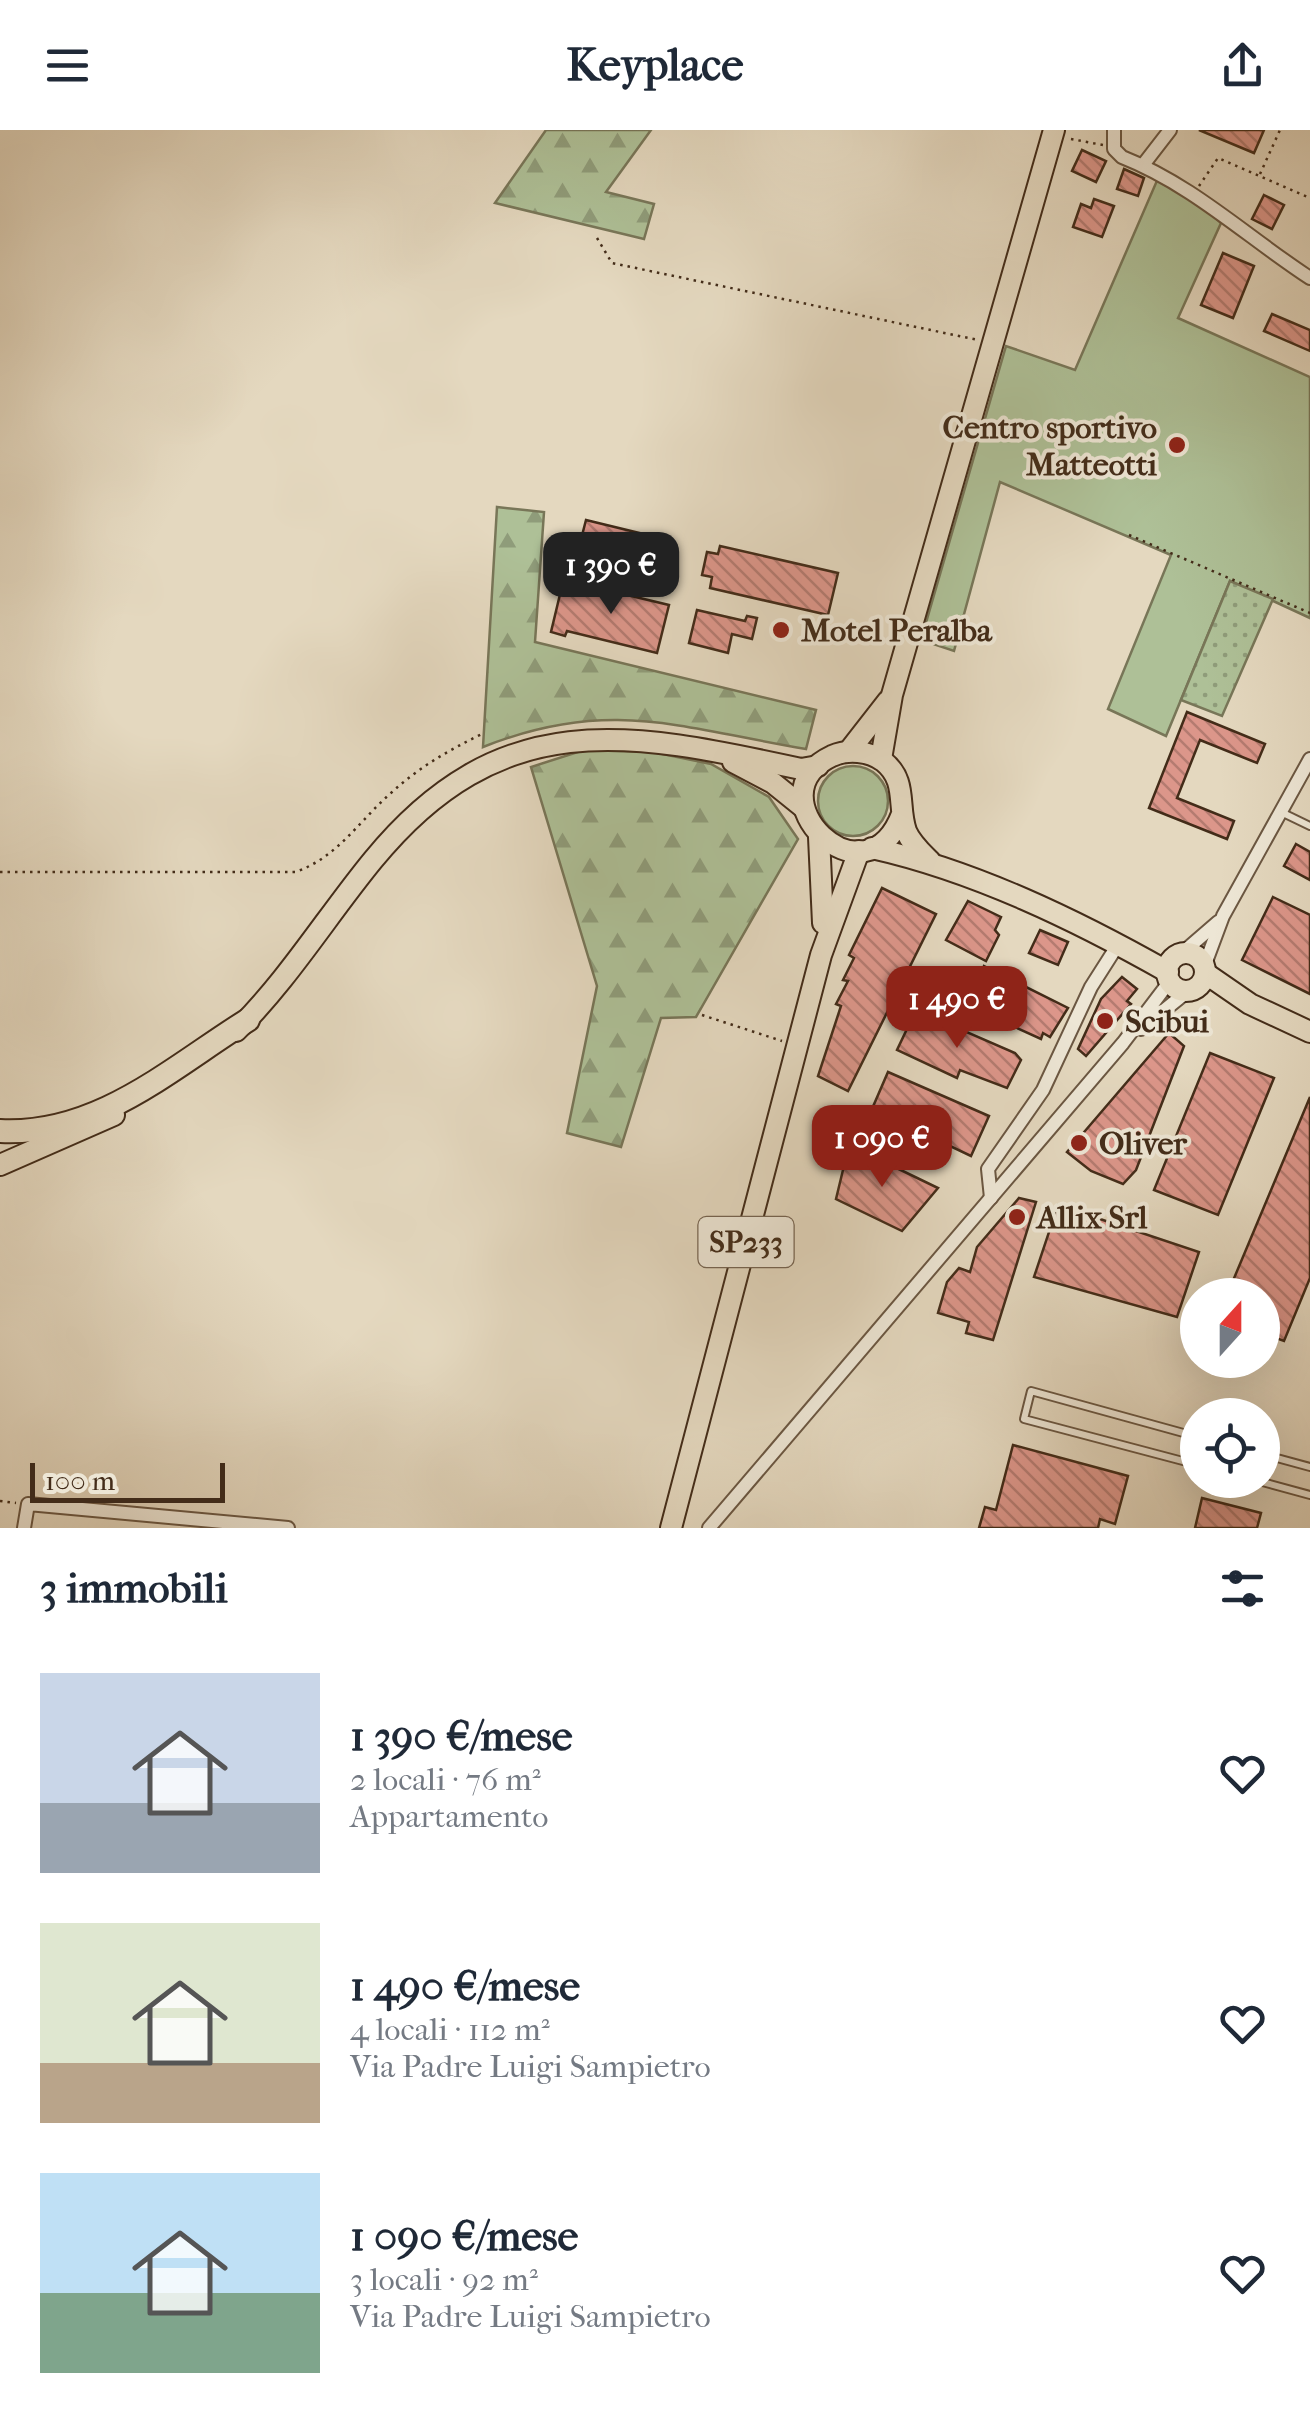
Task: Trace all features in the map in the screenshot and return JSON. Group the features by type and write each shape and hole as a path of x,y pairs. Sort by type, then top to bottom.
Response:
{"highway":[{"path":"0,1131 52,1127 116,1104 170,1074 248,1020"}],"main road":[{"path":"881,759 892,696 1053,134"},
{"path":"0,1166 142,1102 205,1060 248,1020 376,856 460,781 510,755 570,738 642,738 801,769 818,766 849,752 892,696"},
{"path":"714,752 773,783 804,808"},
{"path":"849,752 881,759 898,779 907,834 930,861"},
{"path":"804,808 808,780 818,766"},
{"name":"SP233","path":"804,808 818,836 824,906 821,955"},
{"name":"SP233","path":"671,1528 821,955 866,849 888,838 902,814"},
{"path":"818,836 832,846 930,861 1310,1032"},
{"path":"1177,971 1198,957 1205,970 1250,1004"},
{"path":"1177,971 1198,987 1205,970"}],"street":[{"path":"1114,130 1114,149 1195,192 1246,236 1310,278"},
{"path":"1143,165 1170,130"},
{"path":"709,1528 1123,1044 1223,916 1310,759"},
{"path":"1205,970 1223,916"},
{"path":"991,1198 988,1169 1044,1090 1091,987 1119,943"},
{"path":"1123,1044 1177,971"},
{"path":"24,1528 28,1504 172,1523 280,1528"}],"lane":[{"path":"1282,812 1310,826"},
{"path":"1180,1431 1032,1391 1024,1419 1180,1460"},
{"path":"1280,1459 1310,1467"},
{"path":"1280,1487 1310,1495"}],"path":[{"path":"1260,176 1280,130"},
{"path":"1053,134 1114,149"},
{"path":"1195,192 1218,158 1310,198"},
{"path":"597,238 612,263 993,343"},
{"path":"1129,535 1310,613"},
{"path":"0,872 294,872 318,864 388,794 438,755 484,734"},
{"path":"702,1015 797,1046"},
{"path":"0,1500 28,1504"}],"green space":[{"path":"546,130 651,130 606,192 654,204 644,239 495,203"},
{"path":"1159,176 1198,201 1221,223 1178,318 1310,377 1310,618 1230,581 1166,736 1108,709 1171,555 1000,482 954,651 921,640 1006,346 1075,370"},
{"path":"497,507 544,512 535,642 816,710 806,749 682,726 608,720 569,723 483,747"},
{"path":"1230,581 1273,599 1222,716 1181,700"},
{"path":"584,750 653,752 711,764 769,797 798,839 696,1017 661,1018 621,1147 567,1133 597,986 531,767"},
{"path":"853,766 878,776 888,801 878,826 853,836 828,826 818,801 828,776"}],"building":[{"path":"1199,130 1264,130 1254,153"},
{"path":"1082,150 1106,161 1096,182 1072,171"},
{"path":"1124,169 1144,178 1138,196 1117,189"},
{"path":"1264,195 1284,205 1272,229 1252,219"},
{"path":"1094,199 1114,206 1102,237 1073,227 1081,204 1091,208"},
{"path":"1223,253 1254,266 1233,318 1201,305"},
{"path":"1272,314 1310,330 1310,351 1264,331"},
{"path":"586,520 668,540 664,557 657,556 653,573 577,555"},
{"path":"720,546 838,573 828,615 710,588 712,577 702,575 707,552 718,554"},
{"path":"577,583 669,605 657,653 567,631 565,636 551,632 562,586 576,590"},
{"path":"697,610 745,621 747,616 757,618 752,639 732,634 728,653 689,643"},
{"path":"1187,712 1265,744 1257,763 1200,740 1177,798 1234,821 1227,839 1149,808"},
{"path":"1296,844 1310,852 1310,880 1284,866"},
{"path":"882,888 936,914 848,1091 818,1076 841,1006 836,1004 848,981 843,980 854,958 849,955"},
{"path":"1273,897 1310,915 1310,994 1242,960"},
{"path":"968,901 1001,917 995,930 999,935 986,961 946,940"},
{"path":"1040,930 1068,942 1058,965 1029,953"},
{"path":"984,966 1068,1008 1050,1037 1043,1033 1041,1039 967,1005"},
{"name":"Scibui","path":"1122,977 1137,989 1127,1001 1131,1004 1086,1056 1078,1049 1101,999"},
{"path":"916,1010 1015,1053 1021,1060 1007,1088 960,1070 957,1078 897,1050"},
{"path":"1169,1033 1184,1046 1136,1170 1123,1184 1091,1171 1067,1152"},
{"path":"1210,1053 1274,1078 1218,1215 1154,1190"},
{"path":"888,1072 989,1116 971,1156 872,1109"},
{"path":"1310,1097 1310,1278 1284,1341 1280,1340 1280,1278 1234,1278"},
{"path":"849,1145 938,1188 902,1231 836,1199"},
{"path":"1019,1198 1036,1202 993,1340 966,1333 969,1322 938,1313 947,1282 959,1268 970,1272 977,1247"},
{"path":"1058,1205 1199,1252 1190,1278 1180,1278 1177,1317 1034,1277"},
{"path":"1013,1445 1128,1476 1115,1524 1100,1519 1098,1528 979,1528 985,1507 996,1510"},
{"path":"1202,1498 1261,1513 1257,1528 1195,1528"}],"place":[{"name":"Centro sportivo Matteotti","path":"1177,445"},
{"name":"Motel Peralba","path":"781,630"},
{"name":"Scibui","path":"1105,1021"},
{"name":"Oliver","path":"1079,1143"},
{"name":"Allix Srl","path":"1017,1217"}]}
